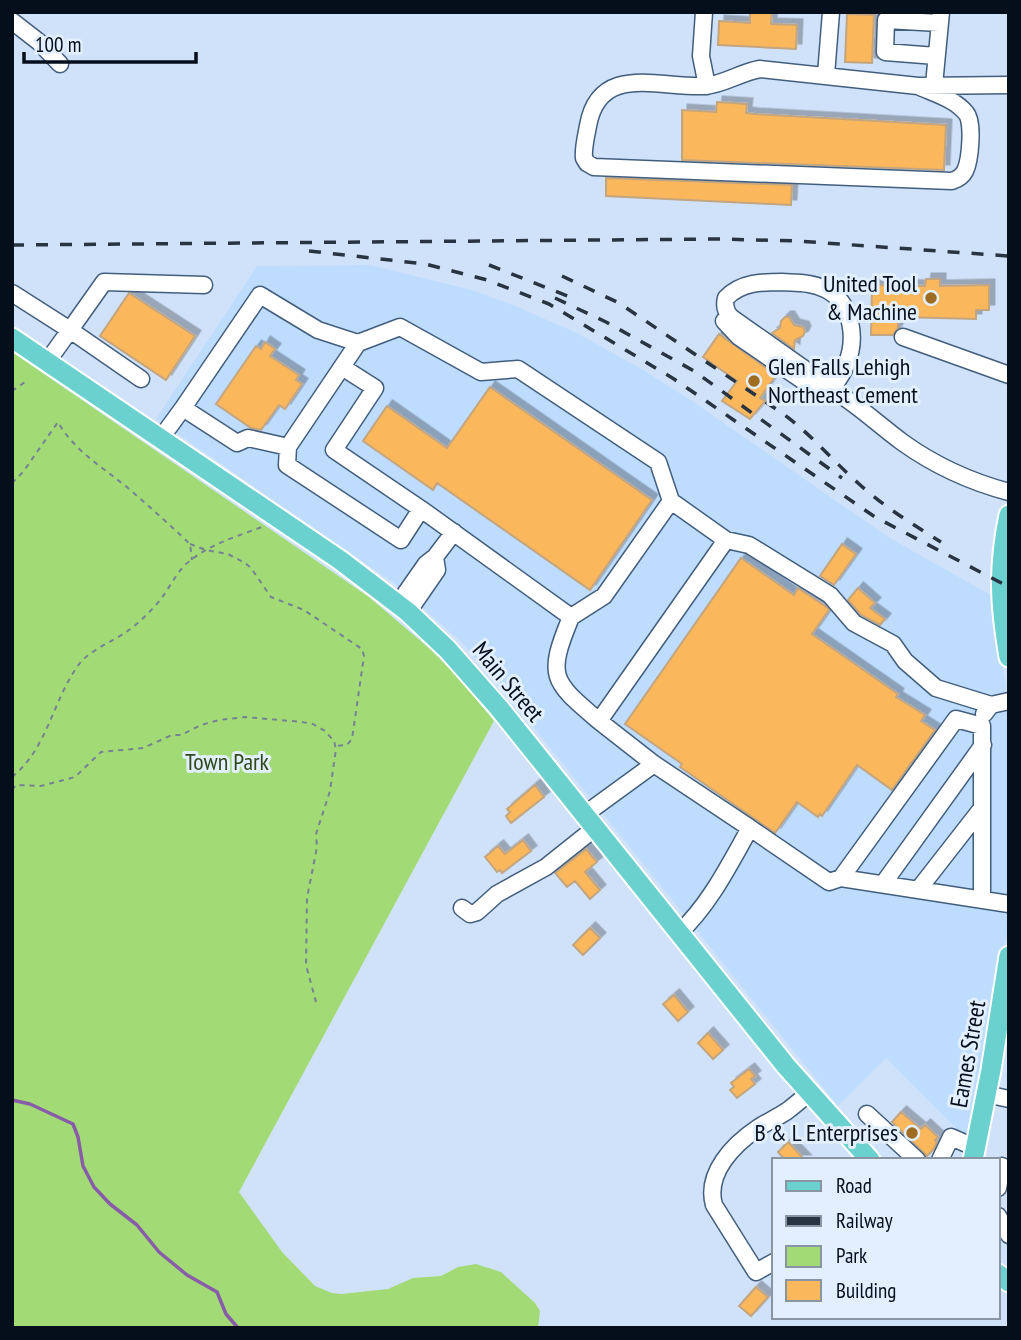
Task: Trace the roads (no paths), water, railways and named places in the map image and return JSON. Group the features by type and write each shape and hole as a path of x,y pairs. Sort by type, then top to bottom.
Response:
{"main road":[{"name":"Main Street","path":"12,338 340,560 403,608 460,662 809,1093 864,1157"},
{"path":"1009,515 1001,558 1000,582 1009,657"},
{"name":"Eames Street","path":"974,1154 1006,1002 1009,957"}],"lane":[{"path":"704,12 701,56 707,86"},
{"path":"826,75 831,12"},
{"path":"926,86 936,55 940,18 886,20 885,52 936,55"},
{"path":"12,21 39,42 60,64"},
{"path":"926,86 965,112 970,120 967,168 962,176 952,181 594,167 585,161 583,153 592,109 596,102 608,90 632,83 707,86 729,80 742,72 760,69 926,86 1009,85"},
{"path":"47,362 104,282 204,285"},
{"path":"832,389 846,367 852,343 848,313 834,294 810,284 765,282 741,287 726,298 723,317 739,337 868,424 956,473 1009,492"},
{"path":"12,293 141,379"},
{"path":"161,438 260,295 318,330 358,343"},
{"path":"726,298 726,308 731,317 904,443"},
{"path":"421,509 401,540 287,465 288,447 358,343 400,327 481,372 518,369 659,462 671,501 726,540 749,545 830,595 855,623 893,644 905,661 936,688 991,705 1009,701"},
{"path":"903,337 1009,375"},
{"path":"342,367 375,388 334,450 571,617"},
{"path":"183,408 237,443 248,438 288,447"},
{"path":"671,501 604,596 571,617 557,651 556,670 566,692 654,764 829,882 841,878 1009,904"},
{"path":"403,608 437,570 435,557 454,532"},
{"path":"599,721 726,540"},
{"path":"976,724 991,705"},
{"path":"841,878 956,719 982,726 982,900"},
{"path":"883,884 983,745"},
{"path":"462,908 470,914 477,912 497,894 546,867 589,821 654,764"},
{"path":"918,890 982,808"},
{"path":"679,933 695,918 712,895 750,828"},
{"path":"772,1263 755,1272 714,1205 711,1194 714,1179 727,1154 757,1129 786,1112 809,1093"},
{"path":"986,1094 1009,1099"},
{"path":"867,1114 915,1158"},
{"path":"941,1158 951,1137 974,1154"},
{"path":"1000,1219 1009,1235"}],"waterway":[{"path":"12,1100 30,1104 73,1124 83,1166 94,1187 110,1204 137,1225 159,1252 187,1275 217,1292 226,1314 238,1328"}],"railway":[{"path":"12,245 719,239 797,241 1009,256"},
{"path":"309,251 425,264 487,280 549,304 674,379 875,517 1009,587"},
{"path":"489,265 570,297"},
{"path":"562,276 619,303 782,413 868,491 941,542"},
{"path":"555,298 606,322 694,371 842,478"}],"place":[{"name":"United Tool & Machine","path":"931,298"},
{"name":"Glen Falls Lehigh Northeast Cement","path":"754,381"},
{"name":"B & L Enterprises","path":"912,1133"}],"park label":[{"name":"Town Park","path":"227,762"}]}
